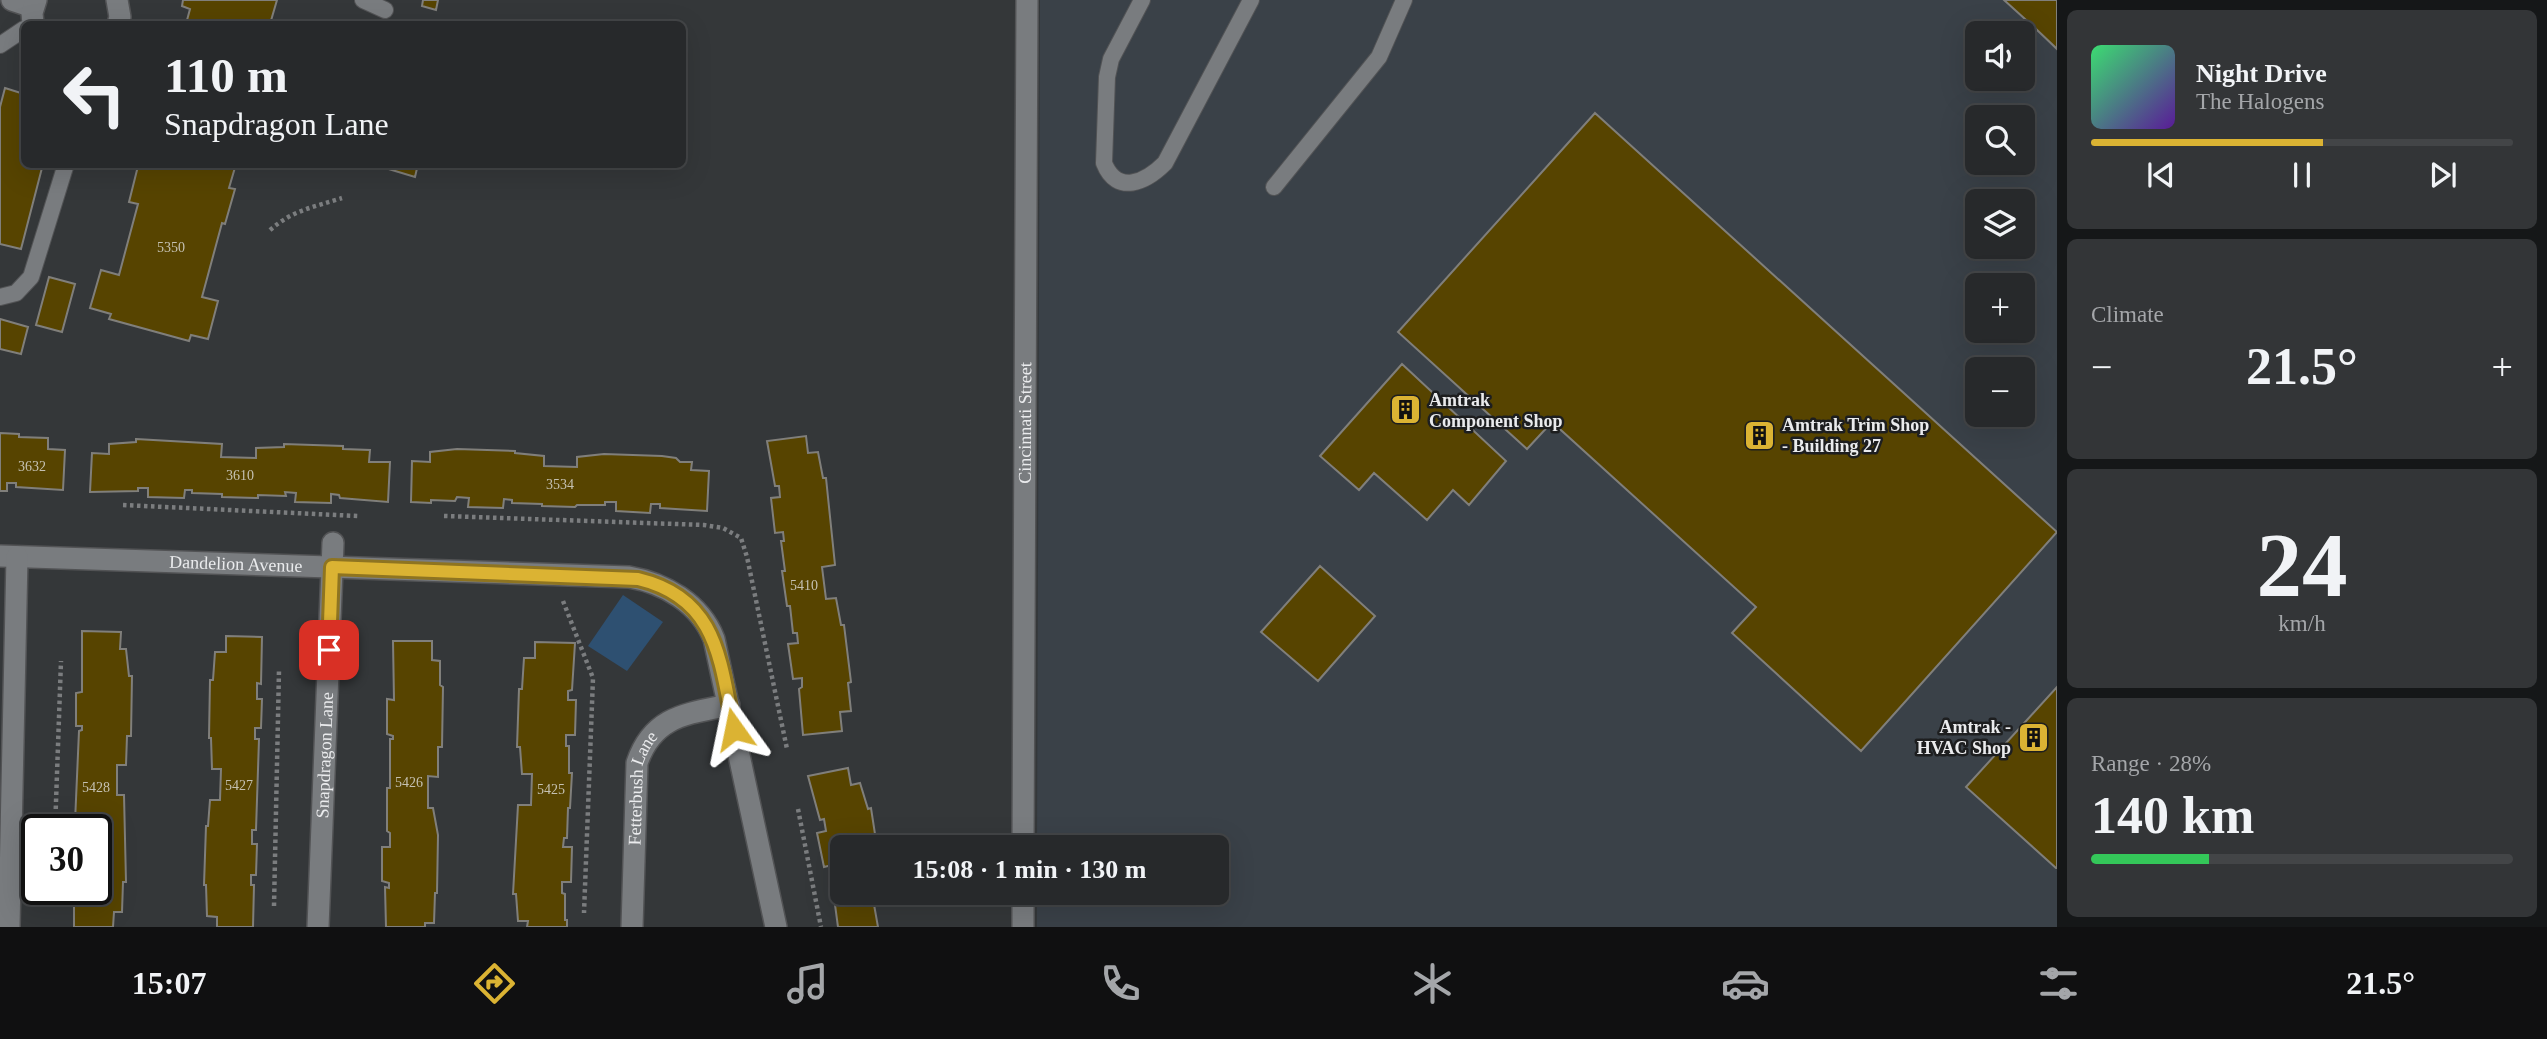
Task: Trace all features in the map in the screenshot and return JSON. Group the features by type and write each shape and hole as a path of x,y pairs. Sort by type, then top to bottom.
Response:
{"street":[{"path":"12,0 33,16"},
{"path":"117,0 119,21"},
{"name":"Cincinnati Street","path":"1023,835 1027,0"},
{"name":"Snapdragon Lane","path":"318,927 333,543"},
{"path":"8,556 9,927"},
{"name":"Dandelion Avenue","path":"8,556 638,579 665,587 690,604 712,633 776,927"},
{"name":"Fetterbush Lane","path":"632,927 636,763 639,756 646,740 673,718 729,705"},
{"path":"1023,905 1023,927"}],"lane":[{"path":"363,0 385,10"},
{"path":"1142,0 1111,59 1107,77 1104,163 1108,173 1124,182 1136,183 1151,178 1165,163 1251,0"},
{"path":"1274,187 1379,57 1405,0"},
{"path":"0,45 21,31"},
{"path":"0,297 16,293 32,276 65,168"}],"path":[{"path":"270,230 282,220 309,206 342,198"},
{"path":"123,505 358,516"},
{"path":"552,575 593,678 584,913"},
{"path":"56,814 61,661"},
{"path":"274,906 279,670"},
{"path":"798,809 821,927"}],"shaded area":[{"path":"1040,0 2057,0 2057,927 1037,927 1037,905 1229,905 1229,835 1037,835"},
{"path":"623,595 663,622 627,671 588,646"}],"building":[{"path":"183,0 277,0 271,21 187,21 190,9 182,6"},
{"path":"423,0 438,0 436,10 422,6"},
{"path":"2004,0 2057,0 2057,49 2035,28 2035,21 2027,21"},
{"path":"5,88 21,93 21,168 42,168 21,249 0,244 0,107"},
{"name":"Amtrak Trim Shop - Building 27","path":"1595,113 2057,532 1861,751 1732,633 1756,607 1552,422 1527,449 1398,332"},
{"path":"138,168 235,168 229,188 235,189 225,224 222,223 202,297 218,301 208,339 191,335 189,341 109,319 111,314 90,308 101,270 119,275 138,204 129,202"},
{"path":"385,168 417,168 415,177"},
{"path":"49,277 75,284 62,332 36,325"},
{"path":"0,319 28,327 21,354 0,349"},
{"name":"Amtrak Component Shop","path":"1402,364 1506,461 1469,505 1453,490 1427,520 1374,473 1359,490 1320,456"},
{"path":"0,433 48,438 48,449 65,450 63,490 16,487 16,483 7,483 7,491 0,491"},
{"path":"806,436 808,453 818,452 823,478 826,478 835,565 822,567 826,599 836,598 841,625 844,625 851,682 848,683 851,711 840,712 842,731 803,735 799,689 802,687 802,678 793,679 788,644 798,643 797,633 793,633 782,571 785,571 781,541 784,541 783,532 775,533 771,498 780,497 779,486 775,486 767,441"},
{"path":"136,439 222,444 221,457 256,458 256,448 284,447 284,444 343,446 343,449 370,450 369,462 390,462 388,502 340,498 339,495 331,494 331,503 295,502 296,493 285,492 286,496 258,495 258,498 222,497 222,494 192,493 192,490 185,490 184,498 148,497 148,488 138,488 138,491 90,492 92,453 109,454 109,444 136,442"},
{"path":"457,449 515,451 544,456 544,466 577,467 577,457 604,454 676,458 680,462 692,462 691,470 709,471 707,511 660,508 660,504 651,504 650,513 616,511 616,502 575,507 512,503 512,500 504,499 503,508 468,507 469,498 457,497 455,501 411,502 412,461 430,462 430,452"},
{"path":"1320,566 1375,616 1318,681 1261,632"},
{"path":"82,631 121,632 120,649 126,649 129,676 132,676 131,736 127,736 126,765 117,765 117,795 124,795 126,882 123,882 122,912 114,912 113,927 74,927 74,905 112,905 112,814 75,814 79,731 82,730 82,726 76,726 76,693 82,692"},
{"path":"226,636 262,637 261,684 257,683 257,699 262,699 261,728 255,728 255,739 259,739 256,830 252,830 252,844 257,844 256,875 251,875 251,885 254,885 253,927 217,927 217,917 207,916 204,885 206,826 210,800 220,800 221,769 212,769 209,738 210,680 213,680 215,652 226,652"},
{"path":"393,641 432,641 432,660 440,661 440,685 443,687 442,747 438,747 438,777 428,776 428,808 433,808 438,835 437,893 434,923 425,923 425,927 386,927 385,887 389,888 389,883 382,881 382,847 390,847 390,833 387,831 387,788 390,788 390,739 393,739 393,736 387,734 387,699 394,700"},
{"path":"535,642 575,643 572,690 568,691 568,700 576,700 575,735 566,735 566,746 569,746 569,773 572,773 567,838 564,838 563,847 572,847 571,882 562,882 567,927 527,927 528,921 518,921 516,894 513,894 518,805 531,805 532,774 522,774 520,747 517,747 519,689 522,689 524,658 535,658"},
{"name":"Amtrak - HVAC Shop","path":"2057,687 2057,868 2056,868 1966,787"},
{"path":"848,768 851,785 860,783 868,809 871,808 875,835 830,835 830,866 824,867 817,833 826,831 824,819 820,820 808,776"},
{"path":"835,905 874,905 878,927 838,927"}],"place":[{"name":"Amtrak Component Shop","path":"1406,410"},
{"name":"Amtrak Trim Shop - Building 27","path":"1759,435"},
{"name":"Amtrak - HVAC Shop","path":"2034,737"}],"route":[{"path":"329,650 332,567 629,577 665,587 690,604 705,622 712,633 719,658 734,729"}]}
